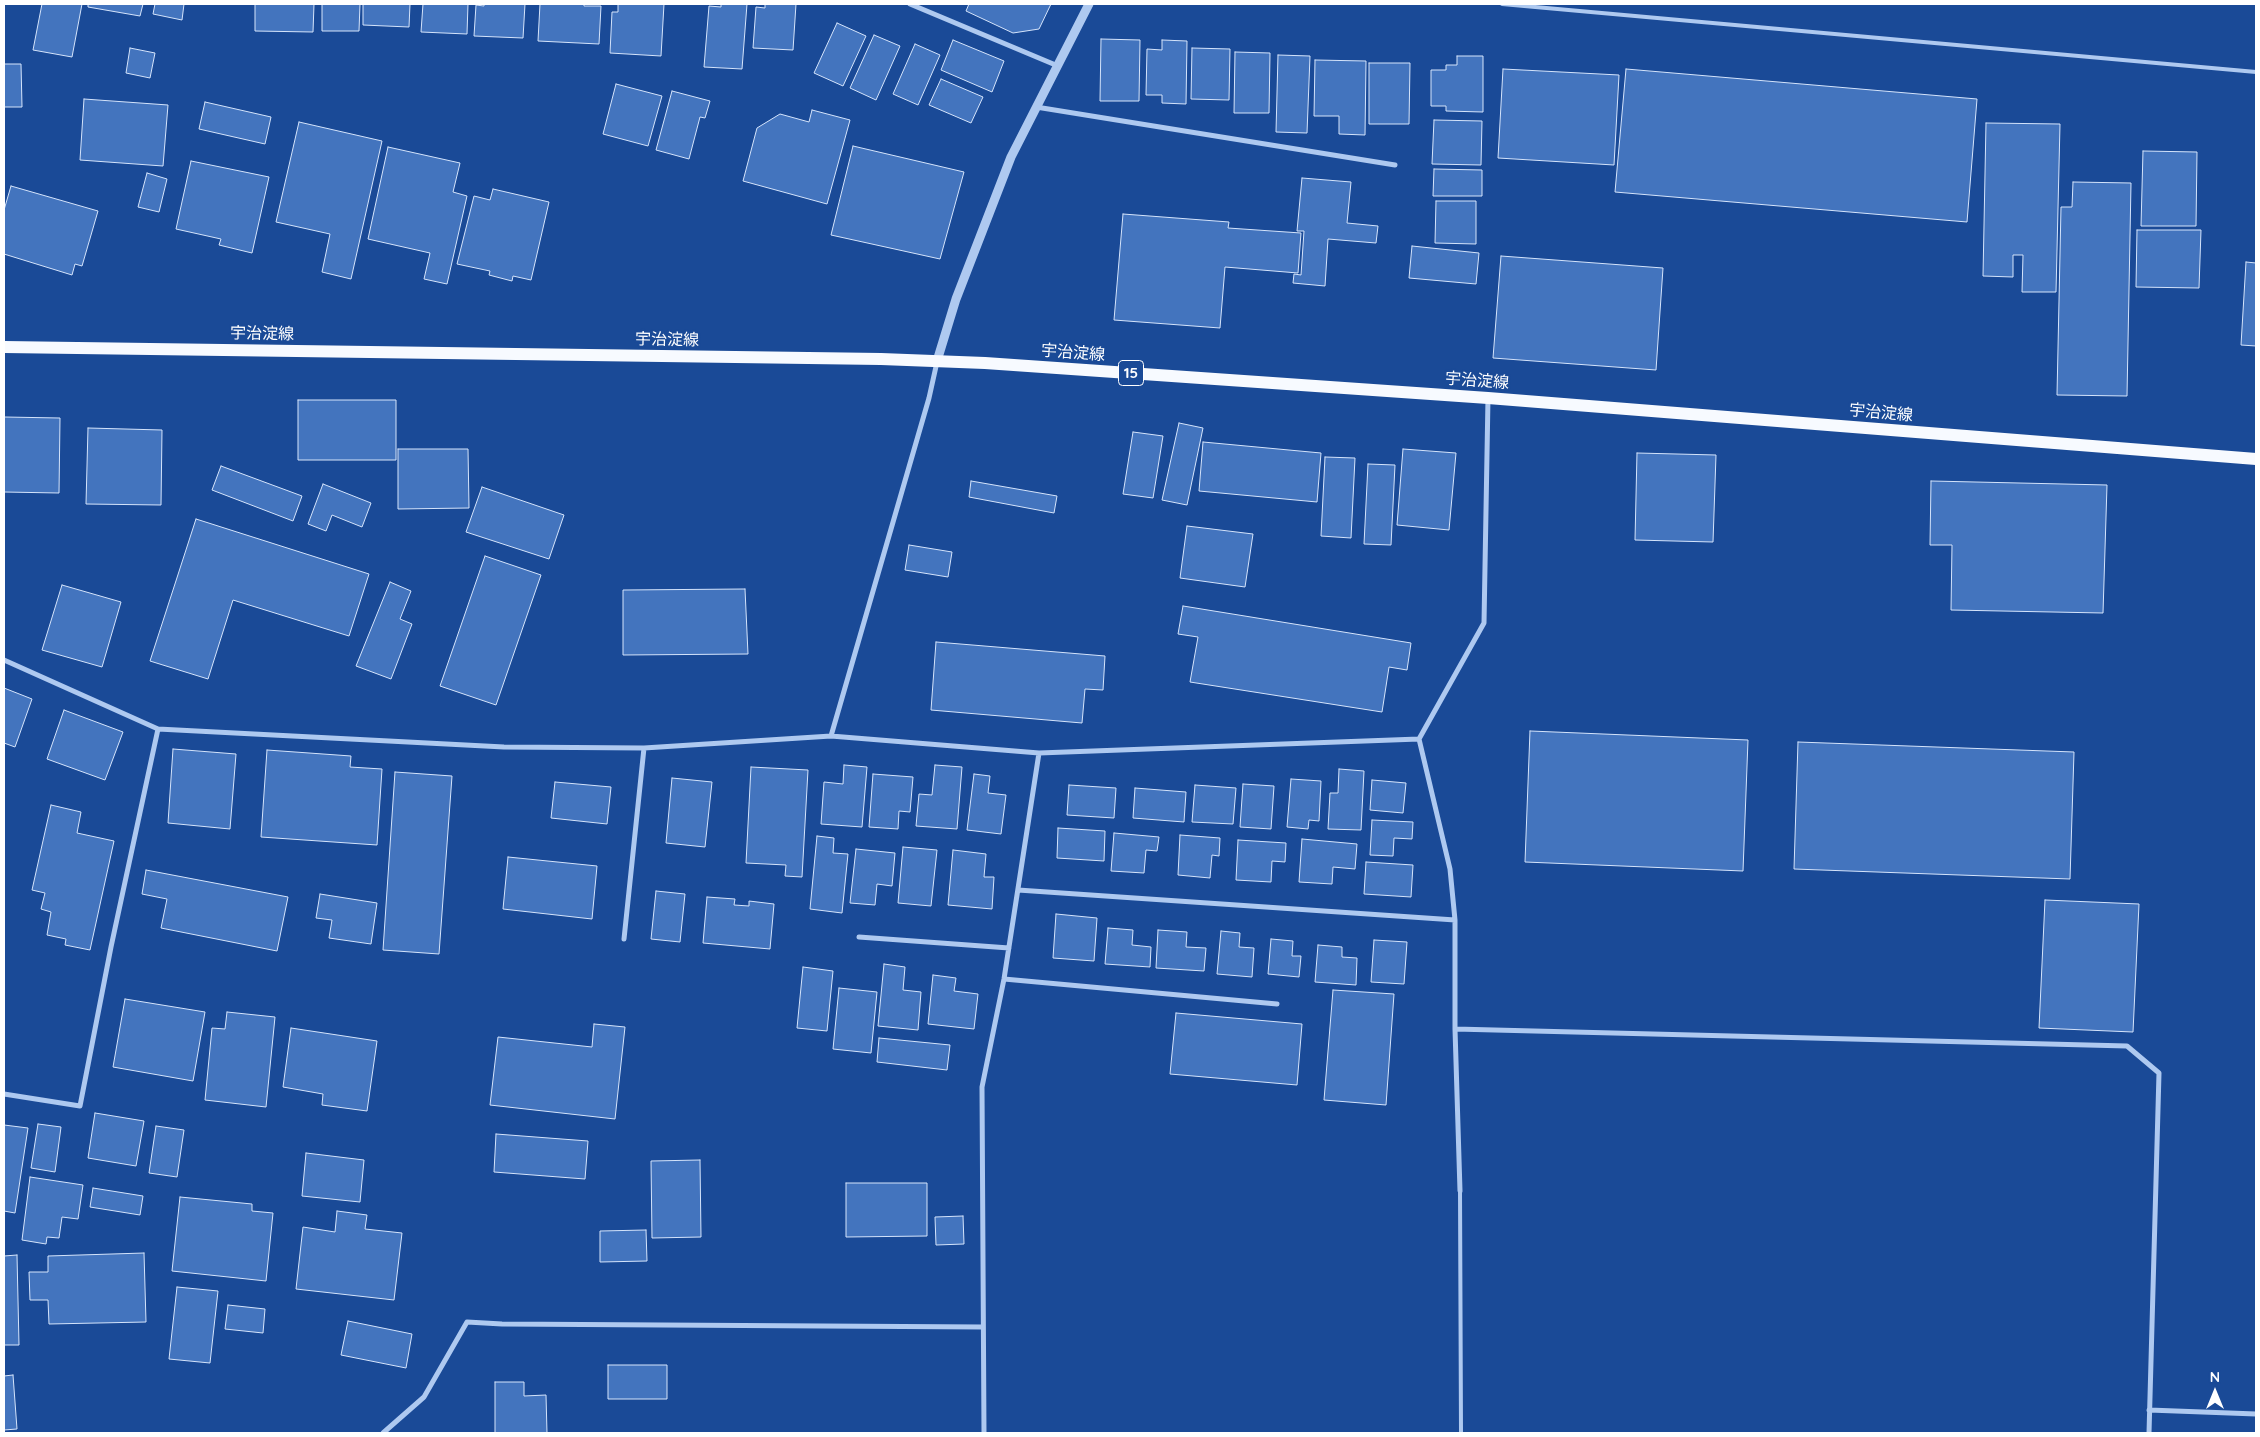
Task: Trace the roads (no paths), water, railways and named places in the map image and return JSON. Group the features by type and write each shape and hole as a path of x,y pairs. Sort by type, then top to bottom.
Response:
{"main road":[{"name":"宇治淀線","path":"4,347 937,361 1488,398 2256,459"}],"street":[{"path":"910,4 1058,66"},
{"path":"831,736 927,408 937,361 956,299 1011,157 1089,4"},
{"path":"1036,108 1395,165"},
{"path":"1460,1191 1455,1029 1455,920 1450,869 1419,739 1484,623 1488,398"},
{"path":"4,660 158,729 504,747 644,748 831,736 1039,753 1419,739"},
{"path":"4,1094 80,1106 111,947 158,729"},
{"path":"624,939 644,748"},
{"path":"984,1433 982,1087 1004,979 1039,753"},
{"path":"1018,890 1455,920"},
{"path":"859,937 1009,948"},
{"path":"1004,979 1277,1004"},
{"path":"1455,1029 2127,1046 2159,1073 2149,1433"},
{"path":"383,1433 424,1397 467,1322 512,1324 983,1327"},
{"path":"2149,1410 2256,1414"}],"lane":[{"path":"1502,4 2256,72"},
{"path":"1460,1191 1460,1433"}]}
